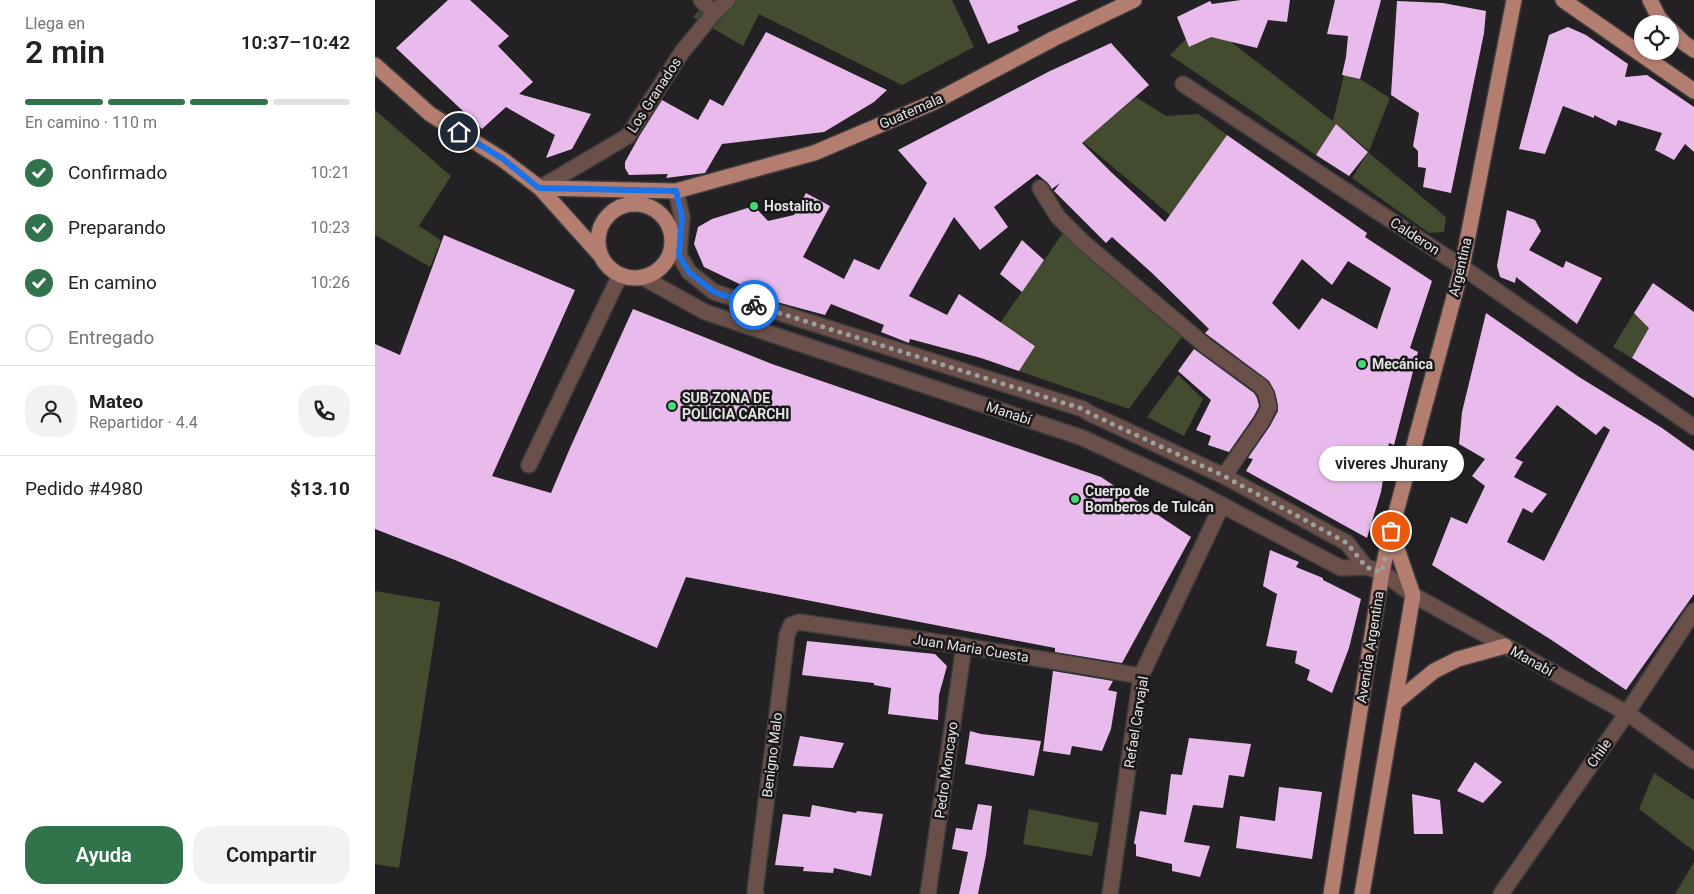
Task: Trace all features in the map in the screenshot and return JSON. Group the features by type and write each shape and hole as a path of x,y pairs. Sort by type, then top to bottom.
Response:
{"main road":[{"name":"Guatemala","path":"539,188 676,191 823,149 932,103 1053,39 1134,0"},
{"name":"Argentina","path":"1391,531 1461,267 1514,0"},
{"path":"1563,0 1694,91"},
{"path":"1650,0 1658,15"},
{"path":"1679,38 1694,50"},
{"path":"375,65 430,114 503,159 539,188 609,267 620,275 631,278 642,277 653,273 663,265 669,254 671,242 669,228 662,216 652,208 638,204 624,205 612,211 603,220 598,231 598,244 601,256"},
{"path":"1362,894 1413,595 1391,531"},
{"name":"Avenida Argentina","path":"1331,894 1382,572 1391,531"},
{"path":"1395,703 1434,671 1458,659 1505,646"}],"street":[{"path":"701,0 714,13"},
{"name":"Los Granados","path":"539,188 629,136 682,52 714,13 728,0"},
{"name":"Calderon","path":"1183,84 1461,267 1694,427"},
{"path":"1040,188 1058,217 1084,243 1207,347 1261,386 1266,394 1269,407 1247,444 1224,476"},
{"name":"Manabí","path":"676,191 682,217 679,256 689,272 714,292 1083,409 1224,476 1347,543 1366,567"},
{"path":"529,465 620,275"},
{"name":"Manabí","path":"642,277 705,312 1083,438 1222,505 1341,568 1366,567 1382,572 1413,595 1627,714 1694,761"},
{"name":"Refael Carvajal","path":"1110,894 1141,676 1222,505"},
{"name":"Chile","path":"1501,894 1627,714 1694,610"},
{"name":"Juan Maria Cuesta","path":"799,622 964,646 1141,676"},
{"name":"Benigno Malo","path":"756,894 756,881 787,635 791,625 799,622"},
{"name":"Pedro Moncayo","path":"928,894 964,646"}],"green space":[{"path":"708,0 952,0 974,47 902,85 759,14 743,46 693,17"},
{"path":"1214,35 1230,41 1333,121 1344,75 1360,79 1390,98 1369,151 1336,124 1316,155 1170,55 1186,39 1190,47"},
{"path":"1136,97 1166,116 1198,114 1227,135 1170,215 1083,142"},
{"path":"375,110 451,176 419,226 441,240 430,267 375,235"},
{"path":"1368,152 1446,217 1444,232 1429,233 1352,178"},
{"path":"1063,233 1184,334 1129,409 1019,371 1035,345 1000,323"},
{"path":"1634,313 1650,327 1632,358 1613,347"},
{"path":"1178,375 1203,399 1184,436 1147,417"},
{"path":"375,591 440,602 399,868 375,864"},
{"path":"1654,773 1694,800 1694,851 1639,809"},
{"path":"1029,809 1099,823 1092,856 1023,844"},
{"path":"1694,862 1694,894 1675,894"}],"building":[{"path":"448,0 470,0 509,36 498,46 533,82 519,94 591,114 572,149 546,158 555,135 506,107 482,129 396,48"},
{"path":"969,0 1078,0 1017,26 1019,31 988,44"},
{"path":"1241,0 1290,0 1287,22 1268,20 1257,48 1211,37 1189,47 1177,17 1210,1 1212,4"},
{"path":"1335,0 1381,0 1360,79 1342,75 1348,36 1327,34"},
{"path":"1397,1 1443,3 1486,11 1484,33 1451,193 1423,187 1426,168 1418,167 1418,151 1413,146 1419,113 1391,95"},
{"path":"1568,27 1586,35 1628,64 1625,77 1647,75 1694,107 1694,152 1685,144 1674,160 1655,150 1662,133 1618,120 1616,126 1594,115 1594,118 1563,106 1545,154 1519,149 1549,35"},
{"path":"766,32 887,90 874,102 824,132 722,144 705,173 666,178 668,174 629,175 625,168 625,162 662,100 698,120 710,99 723,106"},
{"path":"1111,43 1149,85 1082,143 1165,222 1227,135 1367,233 1365,237 1432,281 1410,348 1418,352 1394,445 1389,443 1381,492 1367,538 1246,471 1253,459 1248,458 1278,411 1275,392 1269,381 1205,333 1209,329 1112,237 1106,243 1054,191 1060,183 1052,189 1037,174 994,207 1008,227 980,250 954,217 909,296 947,315 959,294 1035,346 1019,371 981,358 910,339 909,343 881,332 884,325 831,304 825,315 777,302 704,267 694,244 698,227 712,219 754,206 768,221 794,215 806,193 830,206 803,257 844,279 854,259 879,270 927,183 898,150 1050,71","holes":["1302,259 1332,285 1348,261 1391,288 1377,329 1322,298 1299,330 1272,303"]},
{"path":"1336,124 1368,152 1349,176 1316,155"},
{"path":"1507,210 1535,220 1541,231 1529,250 1563,268 1566,261 1602,278 1577,324 1516,277 1515,283 1500,277 1497,266"},
{"path":"444,235 575,290 492,476 551,493 633,309 772,364 1101,477 1191,537 1122,663 1055,652 1055,648 686,577 657,648 455,560 375,529 375,344 400,355"},
{"path":"1022,240 1044,260 1022,292 1000,274"},
{"path":"1653,283 1694,312 1694,398 1632,358 1649,328 1634,313"},
{"path":"1486,313 1579,377 1662,428 1694,451 1694,594 1626,690 1550,639 1432,565 1451,517 1467,524 1485,486 1472,476 1485,459 1459,444 1462,412","holes":["1557,405 1596,435 1604,426 1610,430 1544,561 1507,542 1523,508 1532,513 1547,494 1514,477 1523,462 1515,458"]},
{"path":"1194,349 1254,393 1257,398 1259,406 1254,416 1229,452 1208,445 1211,436 1196,430 1211,400 1178,371"},
{"path":"1270,550 1299,562 1296,567 1323,578 1323,580 1361,599 1349,648 1332,693 1307,680 1310,670 1295,663 1297,651 1266,646 1277,594 1263,586"},
{"path":"807,641 935,654 947,666 939,695 938,720 888,714 891,688 874,685 874,683 802,675"},
{"path":"1053,671 1113,681 1108,690 1117,692 1111,729 1102,751 1072,746 1070,755 1043,751"},
{"path":"970,731 1041,741 1034,776 965,764"},
{"path":"800,736 844,743 833,768 793,766"},
{"path":"1189,738 1251,744 1244,777 1229,775 1223,808 1193,805 1184,842 1210,846 1200,877 1172,871 1172,864 1136,856 1136,845 1134,843 1140,811 1166,815 1171,774 1182,775"},
{"path":"1475,762 1502,782 1483,803 1457,791"},
{"path":"1279,787 1322,792 1312,859 1236,848 1240,816 1275,821"},
{"path":"1412,794 1440,800 1443,834 1414,834"},
{"path":"978,804 992,806 986,855 978,894 959,894 968,852 952,849 956,828 972,830"},
{"path":"812,805 856,813 857,811 883,814 871,876 834,868 833,873 803,871 804,867 775,865 783,814 810,817"}],"way so far":[{"path":"754,305 1083,409 1224,476 1347,543 1366,567 1382,572 1391,531"}],"place":[{"name":"Hostalito","path":"754,206"},
{"name":"Mecánica","path":"1362,364"},
{"name":"SUB ZONA DE POLICIA CARCHI","path":"672,406"},
{"name":"Cuerpo de Bomberos de Tulcán","path":"1075,499"},
{"name":"viveres Jhurany","path":"1391,531"}],"route":[{"path":"459,132 503,159 539,188 676,191 682,217 679,256 689,272 714,292 754,305"}]}
